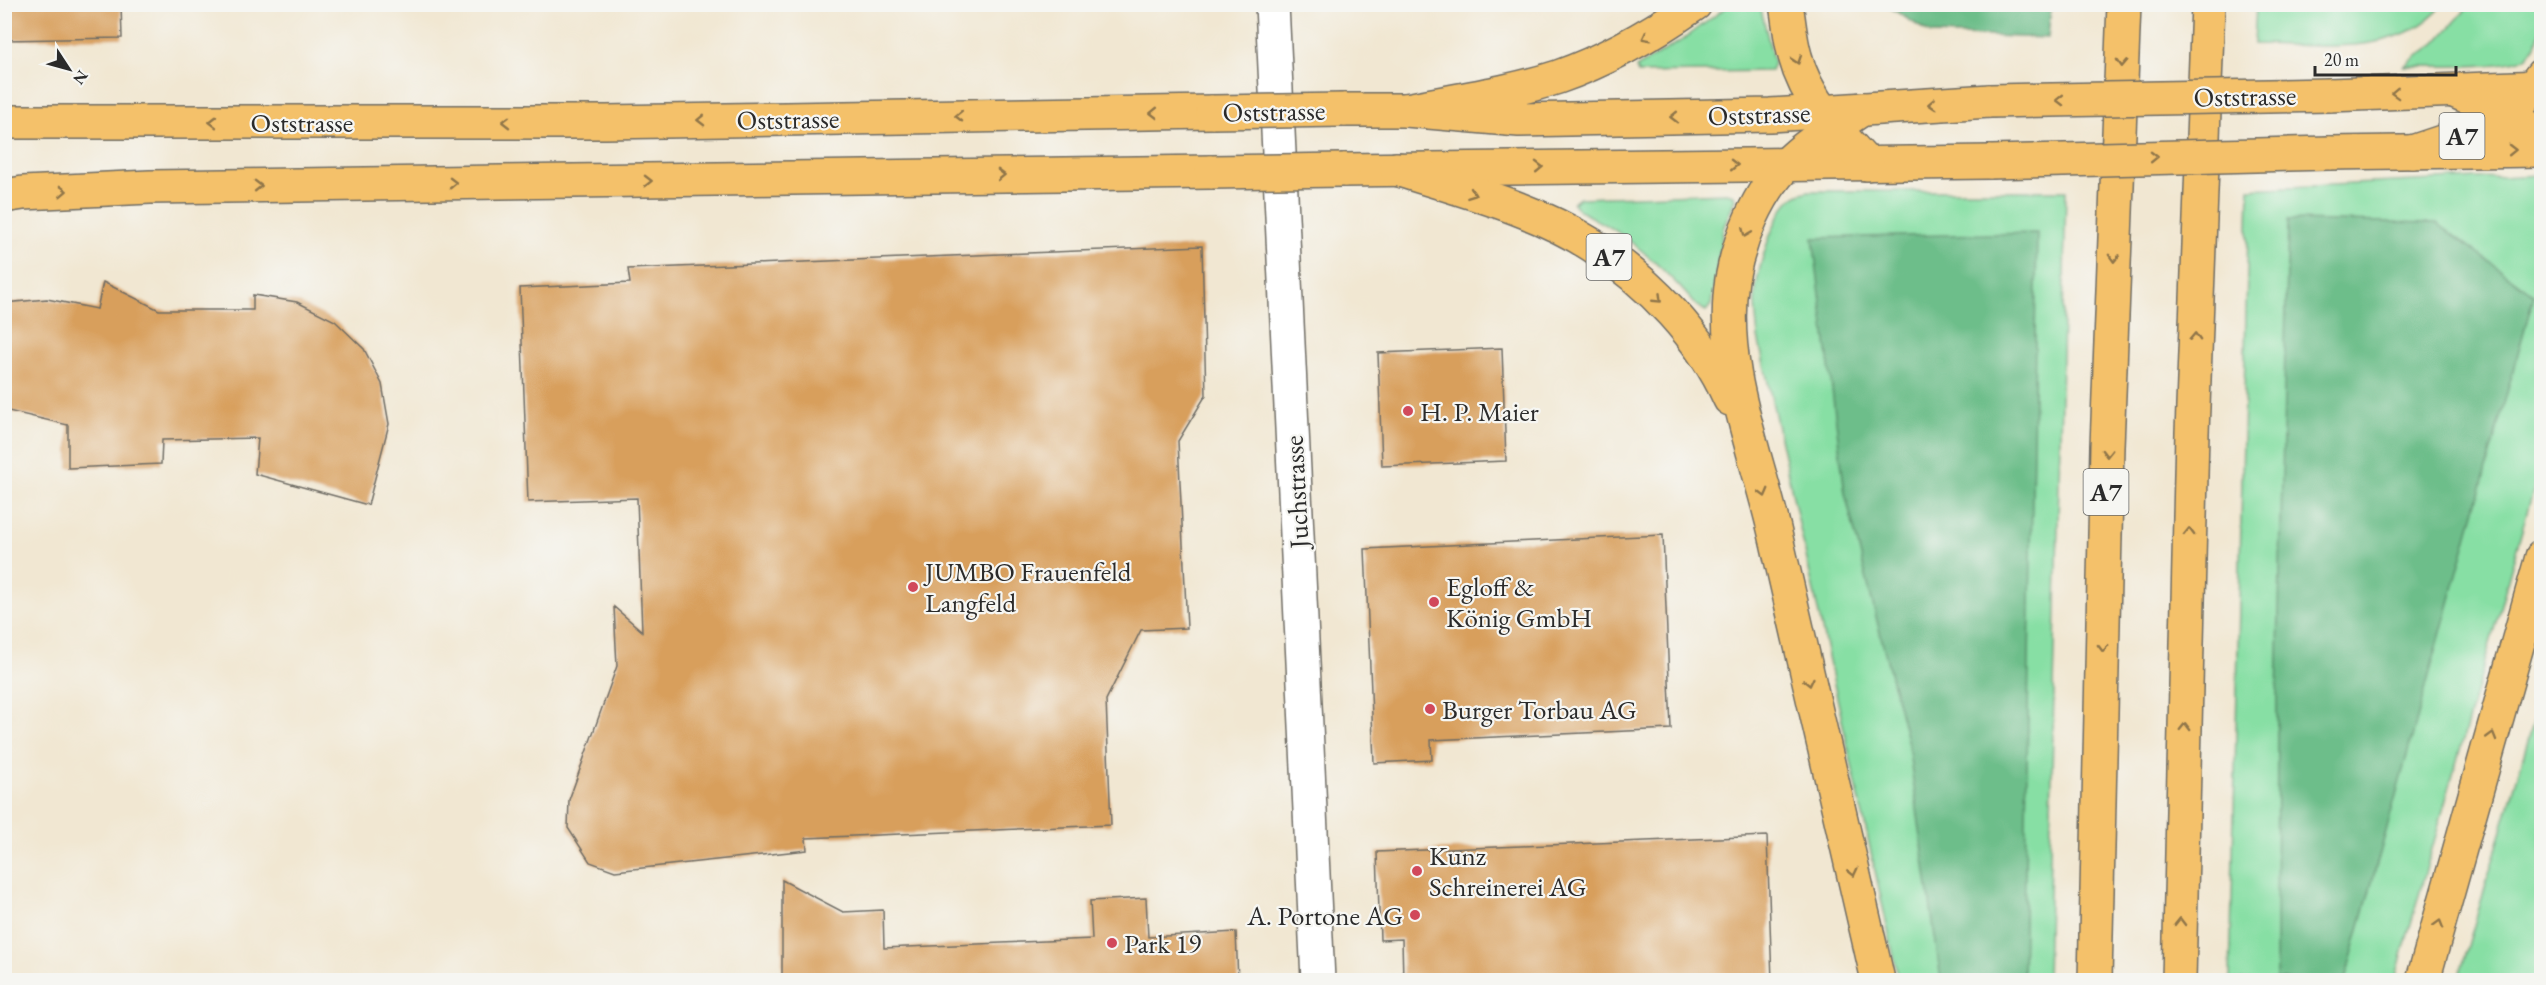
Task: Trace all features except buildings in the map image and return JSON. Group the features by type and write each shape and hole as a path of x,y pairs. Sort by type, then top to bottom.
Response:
{"main road":[{"path":"1406,110 1558,76 1609,56 1658,30 1695,4"},
{"path":"1786,4 1795,57 1827,120 1867,164"},
{"name":"A7","path":"2095,981 2107,446 2124,4"},
{"path":"2178,981 2192,434 2208,4"},
{"name":"Oststrasse","path":"4,122 606,122 1343,110 1406,110 1519,120 1827,120 1862,109 1990,101 2454,91 2539,83"},
{"name":"A7","path":"2412,152 2511,116 2539,83"},
{"name":"A7","path":"2454,91 2511,116 2541,136"},
{"name":"A7","path":"1827,120 1786,165 1764,194 1752,218 1732,279 1732,352 1747,437 1773,524 1878,981"},
{"name":"Oststrasse","path":"4,196 150,187 1867,164 2541,150"},
{"name":"A7","path":"1397,169 1554,225 1591,244 1616,261 1666,306 1706,354 1722,380 1747,437"},
{"path":"2423,981 2541,557"}],"street":[{"name":"Juchstrasse","path":"1272,4 1318,981"}],"green space":[{"path":"2256,4 2443,5 2425,22 2403,34 2356,45 2330,46 2254,44"},
{"path":"1729,5 1760,5 1774,63 1771,71 1638,73 1636,68 1684,39"},
{"path":"1886,5 2051,5 2048,38 1931,34"},
{"path":"2470,5 2541,5 2540,32 2532,51 2519,60 2488,65 2404,66 2436,43"},
{"path":"2541,175 2541,463 2395,980 2230,980 2249,189"},
{"path":"1808,191 2066,191 2047,980 1899,980 1758,337 1756,288 1767,244 1787,204 1795,196"},
{"path":"1727,193 1734,195 1735,199 1723,229 1711,305 1706,311 1697,306 1640,249 1619,233 1581,211 1573,203 1580,198"},
{"path":"2288,220 2437,223 2534,295 2345,980 2276,980 2277,698"},
{"path":"2037,233 2023,980 1941,980 1908,744 1845,493 1813,238"},
{"path":"2541,696 2541,980 2458,980"}],"place":[{"name":"H. P. Maier","path":"1408,411"},
{"name":"JUMBO Frauenfeld Langfeld","path":"913,587"},
{"name":"Egloff & König GmbH","path":"1434,602"},
{"name":"Burger Torbau AG","path":"1430,709"},
{"name":"Kunz Schreinerei AG","path":"1417,871"},
{"name":"A. Portone AG","path":"1415,915"},
{"name":"Park 19","path":"1112,943"}]}
